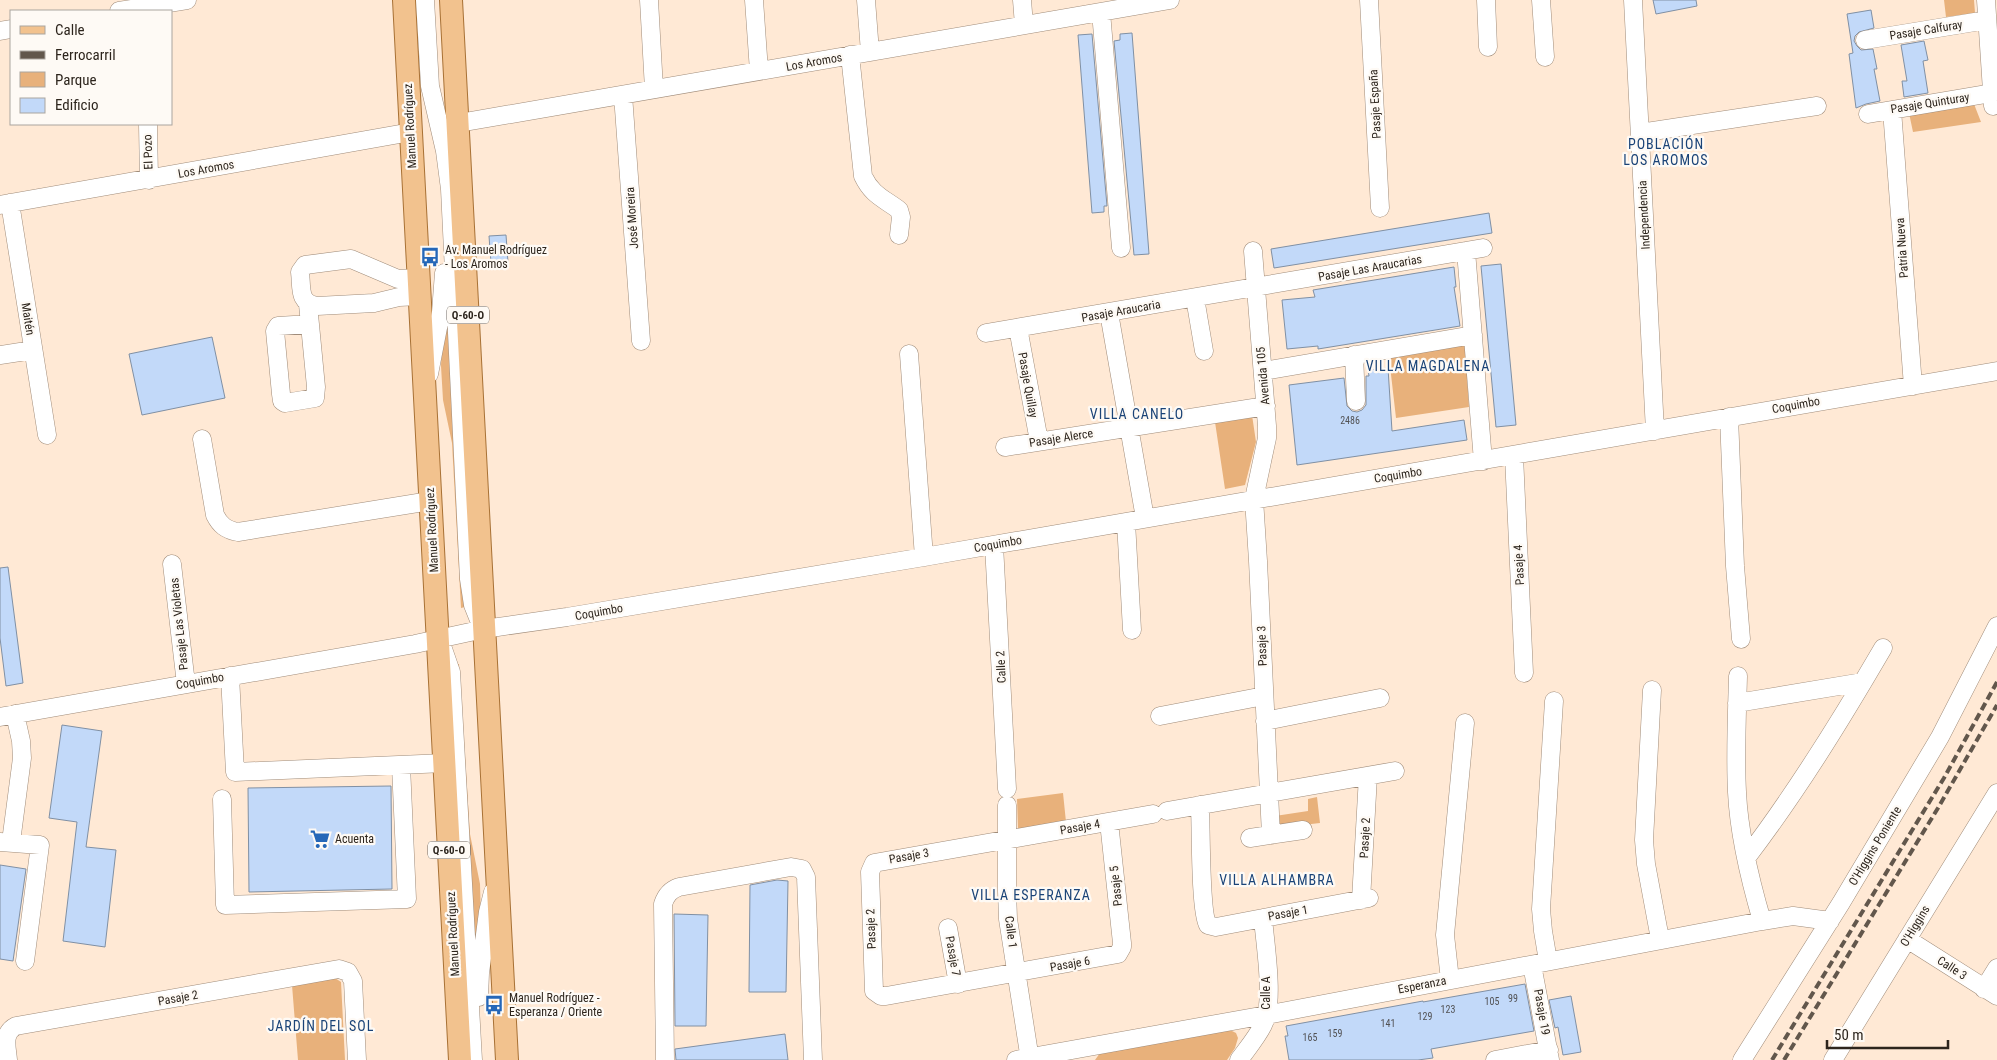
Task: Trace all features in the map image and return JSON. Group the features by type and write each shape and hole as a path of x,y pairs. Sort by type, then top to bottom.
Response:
{"main road":[{"name":"Manuel Rodríguez","path":"404,0 460,1060"},
{"name":"Q-60-O","path":"451,0 507,1060"}],"street":[{"path":"132,10 187,0"},
{"path":"416,0 422,93 436,155 440,185 444,266 441,312 425,406"},
{"path":"425,0 430,86 445,151 450,189 469,579 473,605 484,629"},
{"path":"648,0 654,90"},
{"path":"754,0 759,71"},
{"path":"866,0 870,52"},
{"path":"1022,0 1024,25"},
{"name":"Los Aromos","path":"459,123 1170,0"},
{"name":"Pasaje España","path":"1369,0 1380,208"},
{"path":"1486,0 1488,47"},
{"path":"1541,0 1546,57"},
{"name":"Independencia","path":"1633,0 1655,430"},
{"path":"1986,0 1987,20"},
{"path":"1101,12 1121,248"},
{"name":"Pasaje Calfuray","path":"1865,40 1987,20"},
{"name":"Pasaje Quinturay","path":"1868,114 1993,100 1987,20"},
{"path":"850,55 863,176 868,188 899,210 901,217 899,235"},
{"name":"José Moreira","path":"623,95 641,341"},
{"path":"1640,132 1816,106"},
{"name":"Patria Nueva","path":"1892,110 1913,386"},
{"name":"El Pozo","path":"148,125 149,180"},
{"name":"Los Aromos","path":"5,204 149,180 411,132"},
{"name":"Maitén","path":"5,204 47,435"},
{"name":"Pasaje Las Araucarias","path":"1256,288 1475,250 1473,335"},
{"name":"Avenida 105","path":"1253,251 1267,438 1254,499"},
{"path":"310,324 308,304 304,299 300,272 305,265 351,259 419,287"},
{"path":"308,304 317,306 374,303 398,297 419,287"},
{"name":"Pasaje Araucaria","path":"986,333 1256,288"},
{"path":"1195,298 1204,352"},
{"path":"1109,313 1145,518"},
{"name":"Pasaje Quillay","path":"1018,328 1039,441"},
{"path":"1263,371 1473,335 1483,461"},
{"path":"0,355 33,350"},
{"path":"909,354 924,557"},
{"path":"1354,355 1356,401"},
{"name":"Coquimbo","path":"8,715 438,640 484,629 567,617 924,557 1997,372"},
{"name":"Pasaje Alerce","path":"1005,447 1266,406"},
{"path":"1729,417 1735,566 1741,639"},
{"path":"202,439 215,515 219,522 230,531 238,532 430,501"},
{"name":"Pasaje 4","path":"1514,456 1524,673"},
{"name":"Pasaje 3","path":"1254,499 1268,793"},
{"path":"1126,522 1132,630"},
{"name":"Calle 2","path":"994,545 1007,797"},
{"name":"Pasaje Las Violetas","path":"172,564 186,684"},
{"name":"O'Higgins Poniente","path":"1742,1060 1830,921 1940,737 1997,626"},
{"path":"438,640 452,672 473,1060"},
{"path":"1747,857 1782,812 1810,769 1883,648"},
{"path":"230,676 235,772 444,763"},
{"path":"1738,676 1737,792 1739,814 1753,891 1762,921"},
{"path":"1737,703 1863,682"},
{"path":"1652,690 1644,840 1646,864 1660,939"},
{"path":"1160,716 1264,696"},
{"path":"1265,721 1380,698"},
{"name":"Pasaje 19","path":"1550,1055 1540,963 1543,931 1541,909 1554,701"},
{"path":"8,715 21,741 22,758 6,842 40,845 26,961"},
{"path":"1450,980 1445,935 1466,723"},
{"path":"222,799 226,906 408,899 401,766"},
{"path":"1200,805 1395,771"},
{"name":"Pasaje 2","path":"1365,899 1368,776"},
{"path":"1268,793 1271,835"},
{"name":"O'Higgins","path":"1833,1060 1997,793"},
{"name":"Calle 1","path":"1007,797 1008,919 1017,974 1025,1059"},
{"name":"Pasaje 4","path":"1006,839 1200,805"},
{"name":"Pasaje 1","path":"1200,805 1203,903 1205,920 1208,925 1216,927 1365,899"},
{"name":"Pasaje 5","path":"1108,822 1122,943 1121,951"},
{"path":"1250,838 1303,830"},
{"name":"Pasaje 3","path":"872,864 1006,839"},
{"name":"Pasaje 2","path":"872,864 870,872 873,987 877,994 886,996 958,984"},
{"path":"664,1060 663,904 668,893 679,887 791,867 802,869 806,877 813,1060"},
{"path":"482,1060 479,1003 480,973 488,912 497,881"},
{"name":"Esperanza","path":"1025,1059 1070,1055 1660,939 1762,921 1793,916 1830,921"},
{"name":"Calle A","path":"1239,1060 1263,1025 1266,1016 1269,997 1262,918"},
{"name":"Pasaje 7","path":"948,928 958,984"},
{"name":"Calle 3","path":"1907,939 1991,992"},
{"name":"Pasaje 6","path":"1017,974 1114,956 1121,951"},
{"path":"1991,992 1997,968"},
{"name":"Pasaje 2","path":"8,1060 6,1041 9,1032 16,1026 340,969 348,972 353,981 357,1060"},
{"path":"958,984 1017,974"},
{"path":"1495,1060 1550,1055"}],"green space":[{"path":"1944,0 1974,0 1975,13 1946,17"},
{"path":"1974,104 1981,122 1913,132 1909,113"},
{"path":"450,294 465,607 461,608 452,443 443,400 441,366 442,337"},
{"path":"1465,343 1469,407 1396,418 1389,357"},
{"path":"1252,415 1256,442 1245,485 1225,489 1215,422"},
{"path":"456,664 459,664 470,834 480,884 481,919 475,980"},
{"path":"1063,793 1066,822 1018,829 1017,799"},
{"path":"1317,797 1320,823 1276,828 1275,816 1308,811 1308,799"},
{"path":"335,978 341,982 345,1060 298,1060 292,985"},
{"path":"1228,1029 1236,1033 1238,1038 1235,1048 1227,1060 1095,1060 1100,1053"}],"building":[{"path":"1653,0 1696,0 1697,6 1656,14"},
{"path":"1871,10 1874,28 1859,32 1855,36 1854,41 1861,50 1873,49 1877,69 1874,69 1880,101 1856,108 1849,54 1853,53 1847,14"},
{"path":"1132,33 1149,254 1134,255 1114,41 1120,40 1120,34"},
{"path":"1092,34 1107,206 1104,206 1104,212 1092,213 1078,35"},
{"path":"1924,41 1928,60 1923,61 1928,93 1904,97 1902,81 1907,81 1901,45"},
{"path":"1489,213 1492,233 1274,268 1271,249"},
{"path":"506,235 508,262 491,263 489,236"},
{"path":"1501,264 1516,425 1496,427 1481,266"},
{"path":"1454,267 1456,287 1454,287 1460,326 1318,349 1318,346 1287,349 1282,300 1315,297 1313,290"},
{"path":"212,337 225,398 142,415 129,354"},
{"path":"1388,368 1392,431 1464,420 1467,440 1297,465 1289,385 1344,378 1347,406 1352,411 1357,412 1366,405 1366,376 1369,376 1368,370"},
{"path":"8,567 23,683 6,686 0,638 0,568"},
{"path":"62,725 102,731 86,847 116,850 105,947 63,941 77,822 49,818"},
{"name":"Acuenta","path":"391,786 392,889 249,892 248,788"},
{"path":"0,865 26,869 13,961 0,959"},
{"path":"777,880 788,881 786,992 749,992 750,885"},
{"path":"674,914 708,915 706,1026 675,1026"},
{"path":"1525,984 1534,1031 1431,1049 1433,1058 1418,1060 1289,1060 1285,1036 1288,1036 1286,1026"},
{"path":"1571,996 1581,1052 1563,1055 1558,1027 1555,1028 1549,1000"},
{"path":"785,1034 788,1060 676,1060 675,1049"}],"railway":[{"path":"1772,1060 1944,778 1997,682"},
{"path":"1784,1060 1938,808 1997,705"}],"place":[{"name":"Av. Manuel Rodríguez - Los Aromos","path":"430,257"},
{"name":"Acuenta","path":"320,839"},
{"name":"Manuel Rodríguez - Esperanza / Oriente","path":"494,1005"}],"district":[{"name":"POBLACIÓN LOS AROMOS","path":"1666,152"},
{"name":"VILLA MAGDALENA","path":"1428,366"},
{"name":"VILLA CANELO","path":"1137,414"},
{"name":"VILLA ALHAMBRA","path":"1277,880"},
{"name":"VILLA ESPERANZA","path":"1031,895"},
{"name":"JARDÍN DEL SOL","path":"321,1026"}]}
